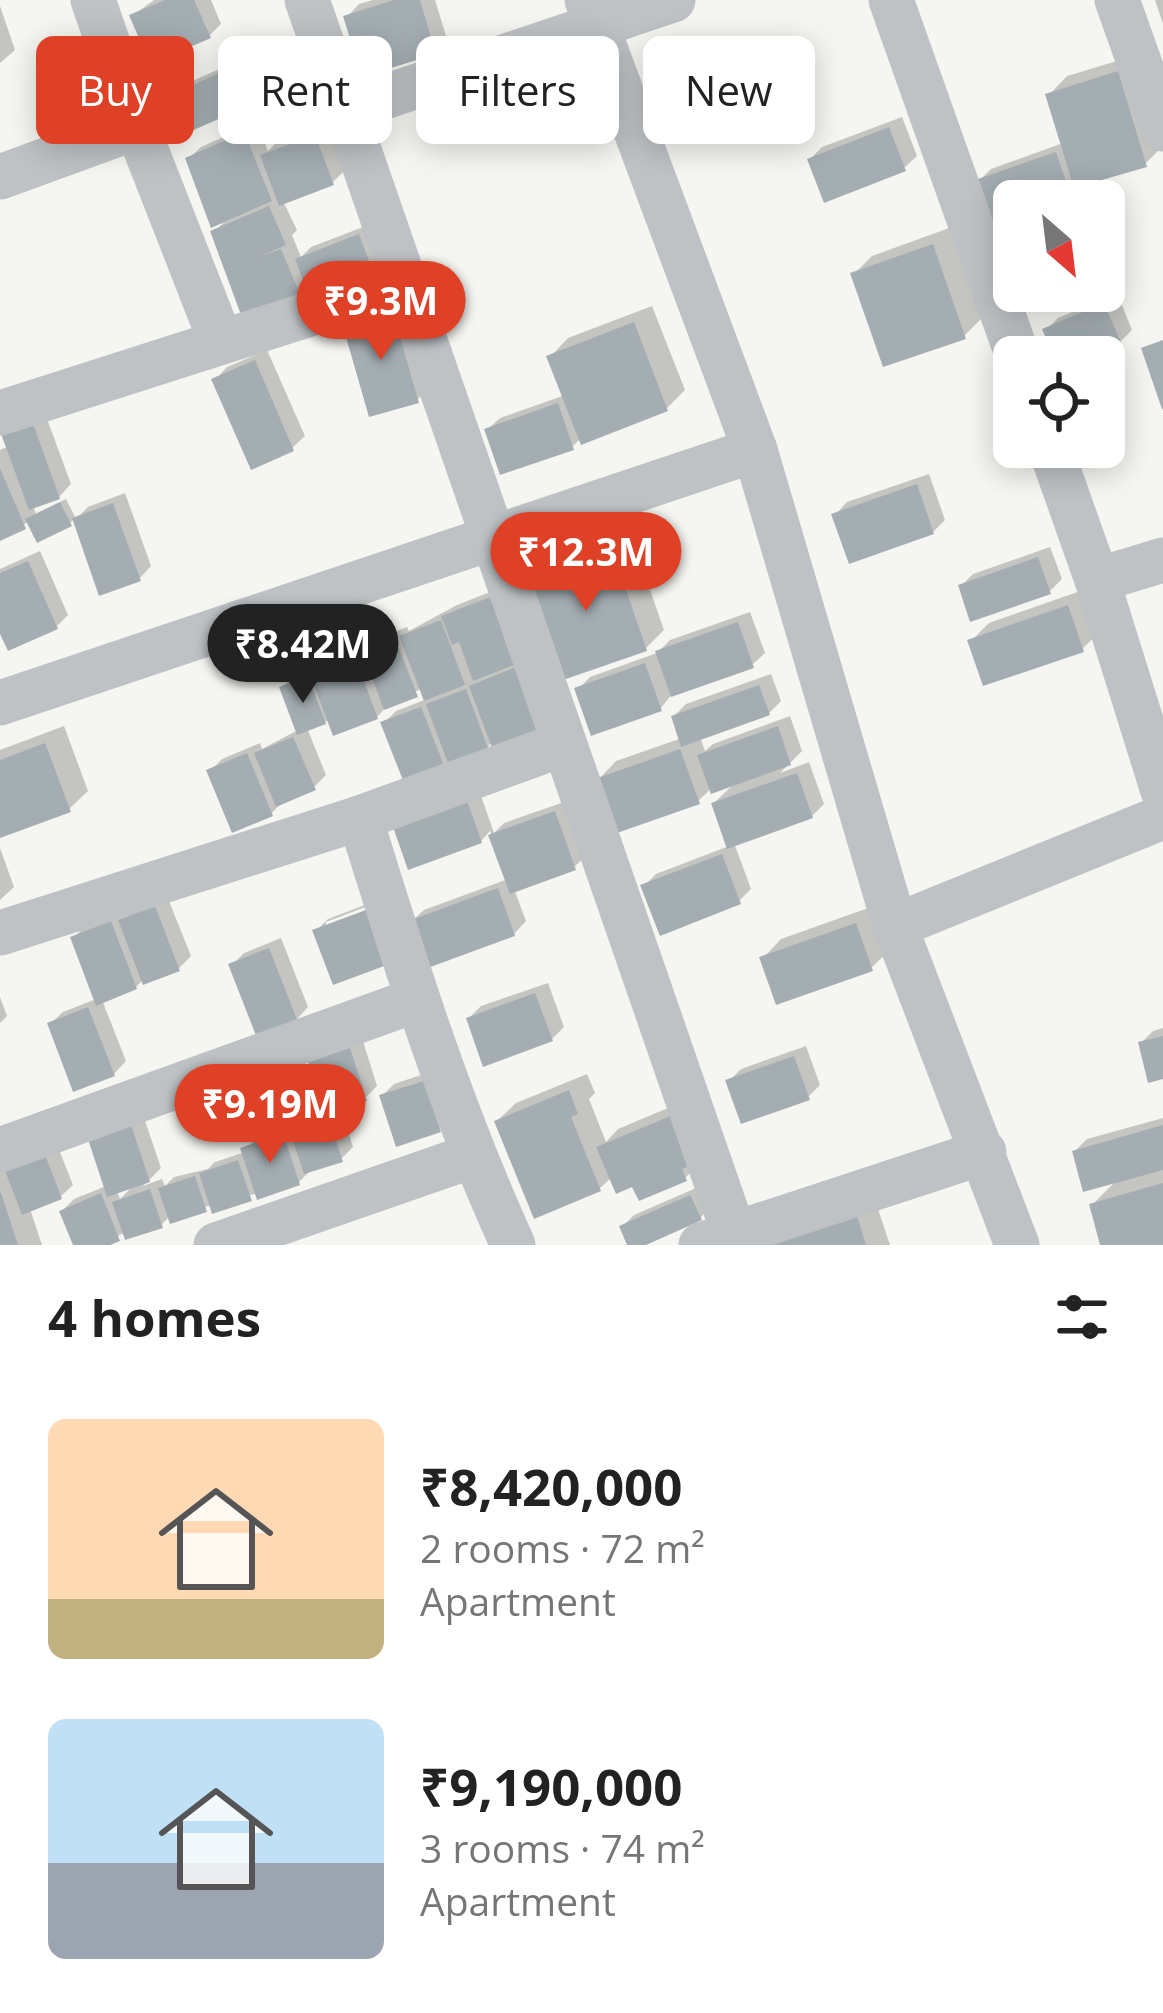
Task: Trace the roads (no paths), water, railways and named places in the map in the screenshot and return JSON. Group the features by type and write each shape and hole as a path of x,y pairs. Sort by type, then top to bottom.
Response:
{"street":[{"path":"93,0 105,36"},
{"path":"307,0 320,36"},
{"path":"392,92 592,12 673,0"},
{"path":"891,0 1011,336"},
{"path":"1117,0 1161,115"},
{"path":"592,12 755,450 895,926 1017,1245"},
{"path":"0,177 90,144"},
{"path":"144,144 221,342"},
{"path":"358,144 494,535 724,1242 984,1152"},
{"path":"0,413 407,283"},
{"path":"3,694 755,450"},
{"path":"1057,468 1163,791"},
{"path":"1097,580 1163,560"},
{"path":"0,933 360,818 563,744"},
{"path":"895,926 1163,817"},
{"path":"360,818 416,1000 472,1156 512,1245"},
{"path":"0,1150 416,1000"},
{"path":"216,1245 472,1156"}]}
